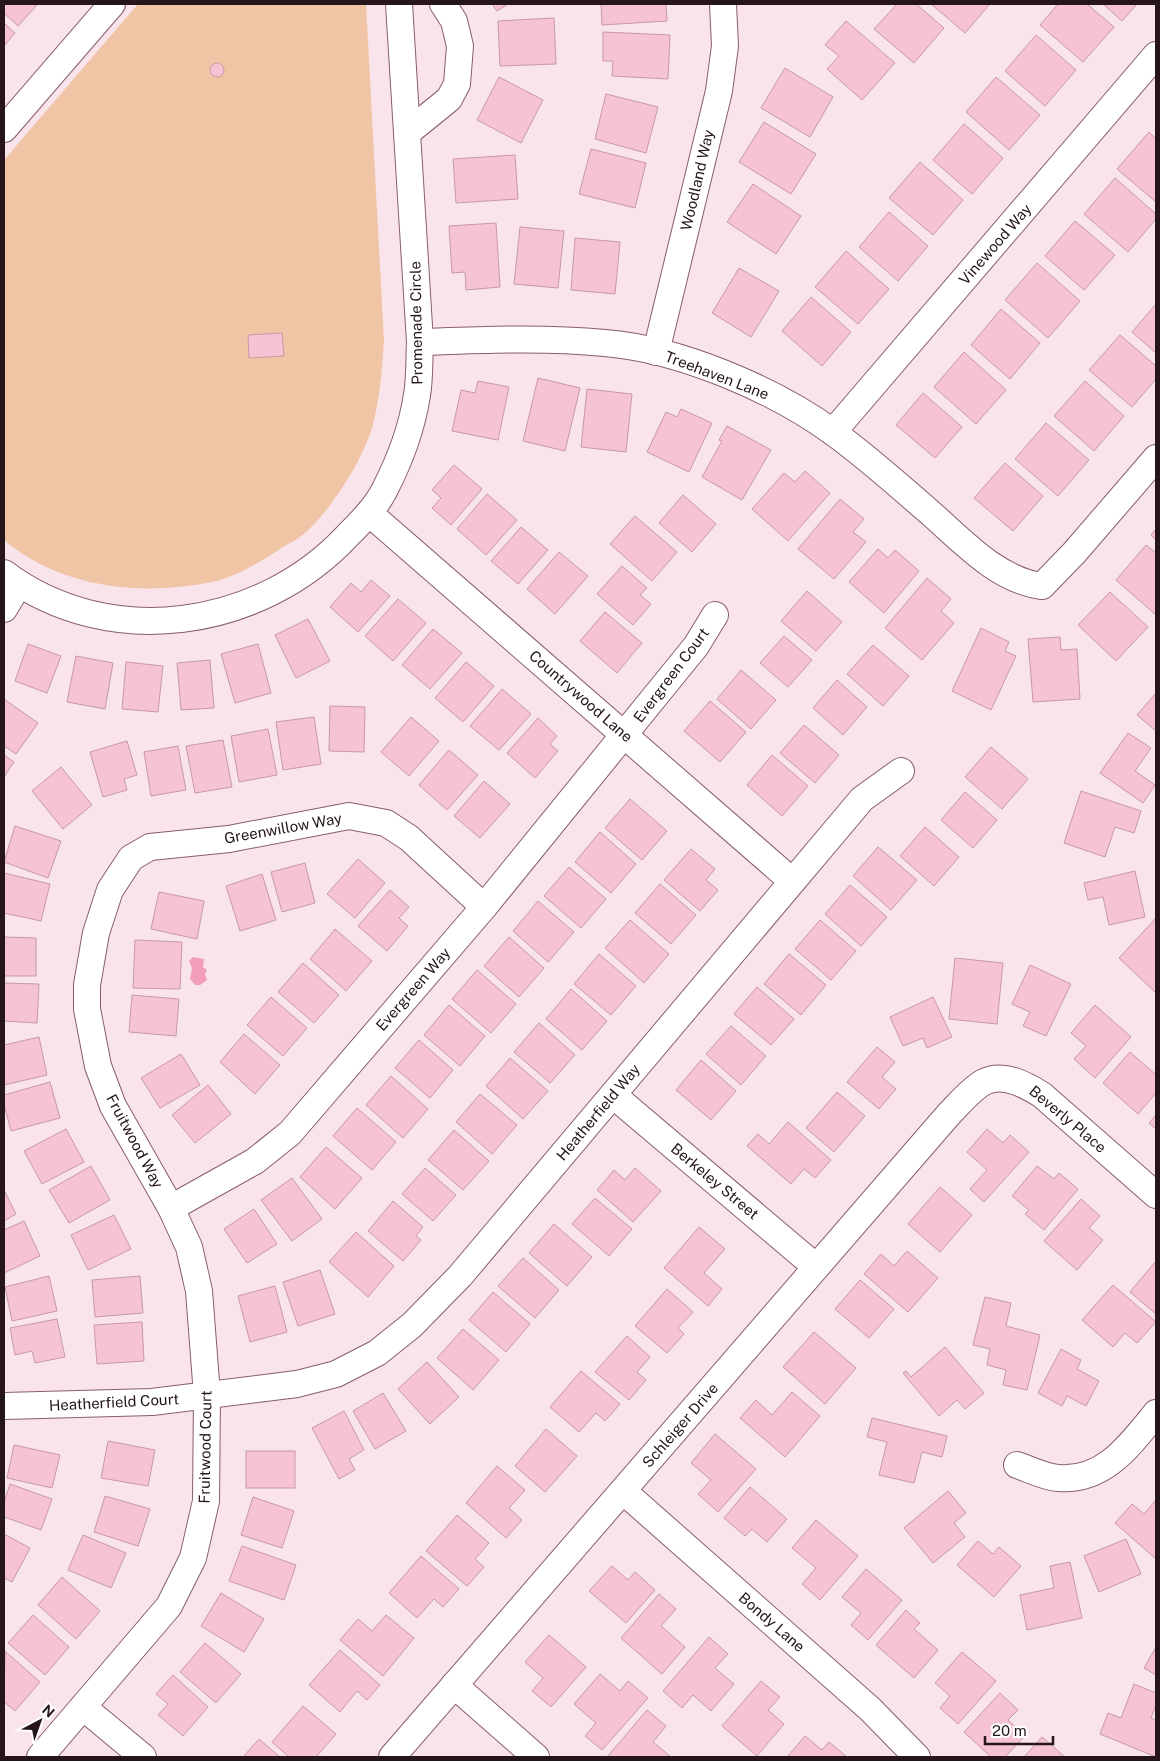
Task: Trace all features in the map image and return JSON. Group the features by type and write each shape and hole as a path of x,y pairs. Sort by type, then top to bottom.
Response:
{"street":[{"path":"4,129 112,4"},
{"name":"Promenade Circle","path":"11,579 59,604 111,618 160,622 213,615 239,608 288,585 330,554 369,513 384,492 408,435 418,394 420,342 399,4"},
{"path":"407,132 449,99 457,84 460,46 454,21 443,4"},
{"name":"Woodland Way","path":"656,352 718,92 727,5"},
{"name":"Vinewood Way","path":"833,432 1156,55"},
{"name":"Treehaven Lane","path":"420,342 540,339 606,343 656,352 726,374 775,396 833,432 887,475 992,566 1024,584 1042,586 1074,553 1156,458"},
{"name":"Countrywood Lane","path":"369,513 792,881"},
{"path":"4,609 11,579"},
{"name":"Evergreen Court","path":"625,734 696,646 715,615"},
{"name":"Evergreen Way","path":"171,1208 255,1162 290,1133 484,907 625,734"},
{"name":"Heatherfield Way","path":"254,1389 297,1384 336,1374 377,1353 412,1325 460,1276 862,800 901,771"},
{"name":"Greenwillow Way","path":"120,871 131,858 150,847 229,839 350,816 386,823 401,833 484,907"},
{"name":"Fruitwood Way","path":"120,871 110,890 96,932 87,985 87,1009 98,1066 113,1106 171,1208"},
{"name":"Beverly Place","path":"970,1094 984,1082 1002,1078 1023,1083 1042,1095 1156,1195"},
{"name":"Schleiger Drive","path":"392,1757 949,1114 970,1094"},
{"name":"Berkeley Street","path":"613,1095 816,1267"},
{"name":"Fruitwood Court","path":"40,1757 169,1606 193,1558 206,1501 207,1395 199,1291 189,1247 171,1208"},
{"name":"Heatherfield Court","path":"4,1406 152,1402 254,1389"},
{"path":"1017,1465 1057,1478 1081,1476 1103,1468 1122,1455 1156,1413"},
{"name":"Bondy Lane","path":"623,1491 870,1709 917,1757"},
{"path":"454,1685 536,1757"},
{"path":"83,1707 143,1757"}],"shaded area":[{"path":"138,4 366,4 384,341 379,395 372,428 353,470 325,512 305,533 233,576 189,586 161,588 105,585 78,579 51,569 27,556 4,540 4,160"},
{"path":"193,957 204,959 203,967 207,970 205,974 207,980 200,985 195,985 190,979 192,968 189,961"}],"building":[{"path":"4,4 38,4 18,26 4,13"},
{"path":"492,4 508,4 497,11"},
{"path":"601,4 666,4 667,21 602,25"},
{"path":"897,4 916,4 944,28 914,63 874,29"},
{"path":"931,4 990,4 965,33"},
{"path":"1058,4 1087,4 1114,27 1083,62 1040,25"},
{"path":"1103,4 1137,4 1122,21"},
{"path":"554,18 556,64 500,66 498,21"},
{"path":"846,21 895,63 862,100 827,69 839,56 825,45"},
{"path":"4,23 15,33 4,46"},
{"path":"603,32 670,35 668,79 612,76 613,61 603,61"},
{"path":"1036,35 1076,70 1045,106 1005,71"},
{"path":"214,63 220,63 224,70 220,77 214,77 210,73 210,67"},
{"path":"785,68 833,97 810,137 761,108"},
{"path":"499,77 543,100 521,143 477,120"},
{"path":"996,77 1040,115 1009,150 966,112"},
{"path":"606,94 658,107 646,153 595,139"},
{"path":"764,122 816,154 791,194 739,162"},
{"path":"964,124 1003,158 972,194 933,160"},
{"path":"1149,132 1156,139 1156,202 1117,169"},
{"path":"591,149 646,163 635,208 579,194"},
{"path":"515,155 518,199 456,203 453,159"},
{"path":"920,162 963,200 933,235 889,198"},
{"path":"1115,178 1156,214 1156,219 1128,252 1084,214"},
{"path":"753,184 801,216 776,254 727,222"},
{"path":"889,212 928,246 898,281 859,247"},
{"path":"1075,221 1115,255 1084,290 1045,256"},
{"path":"496,223 500,287 466,290 465,272 452,273 449,226"},
{"path":"520,227 564,231 558,288 514,284"},
{"path":"575,238 620,242 615,294 571,290"},
{"path":"846,251 889,289 858,324 815,287"},
{"path":"1037,263 1080,301 1048,338 1005,300"},
{"path":"739,268 779,291 751,337 712,313"},
{"path":"811,297 851,332 822,366 782,331"},
{"path":"1156,304 1156,353 1132,332"},
{"path":"1001,309 1040,343 1010,379 971,345"},
{"path":"282,333 284,356 249,358 248,335"},
{"path":"1120,335 1156,366 1156,379 1132,407 1089,370"},
{"path":"964,352 1006,390 976,424 934,387"},
{"path":"538,378 580,388 565,451 523,441"},
{"path":"478,381 509,387 498,440 452,431 461,390 475,393"},
{"path":"1085,381 1124,416 1094,451 1054,416"},
{"path":"587,389 632,394 626,452 581,447"},
{"path":"923,393 962,427 935,458 896,425"},
{"path":"681,409 712,423 689,472 647,452 666,412 677,417"},
{"path":"1046,423 1089,460 1058,496 1015,459"},
{"path":"727,426 771,450 742,500 702,477 722,441 719,440"},
{"path":"1005,463 1043,496 1013,531 974,498"},
{"path":"454,465 482,489 451,525 432,508 441,498 432,490"},
{"path":"805,471 830,493 788,541 752,509 784,473 795,482"},
{"path":"487,494 517,520 486,555 457,529"},
{"path":"683,495 716,524 692,552 659,523"},
{"path":"840,499 864,519 853,532 866,542 834,579 798,549"},
{"path":"635,516 677,552 652,581 610,544"},
{"path":"521,527 548,550 518,584 491,561"},
{"path":"1156,529 1156,540 1151,535"},
{"path":"1146,545 1156,553 1156,615 1116,580"},
{"path":"878,549 888,558 895,550 919,571 884,613 849,582"},
{"path":"559,552 588,576 555,614 527,589"},
{"path":"622,566 647,588 640,595 651,604 633,625 597,594"},
{"path":"927,578 951,599 941,611 954,623 922,660 885,628"},
{"path":"371,580 390,596 358,632 330,607 351,583 361,592"},
{"path":"807,591 842,622 816,651 781,621"},
{"path":"1110,592 1148,627 1116,661 1078,625"},
{"path":"398,599 426,623 393,661 365,636"},
{"path":"605,612 642,643 617,673 580,641"},
{"path":"308,619 330,661 296,678 275,635"},
{"path":"981,628 1009,642 1005,651 1016,656 991,710 952,691"},
{"path":"433,629 462,653 430,689 402,665"},
{"path":"784,636 812,660 788,687 760,663"},
{"path":"1060,637 1061,650 1077,649 1080,699 1033,702 1028,639"},
{"path":"28,644 61,656 47,693 15,681"},
{"path":"258,644 271,693 235,703 221,654"},
{"path":"873,645 909,676 883,706 847,674"},
{"path":"76,656 113,663 105,709 67,702"},
{"path":"210,660 214,708 181,710 177,663"},
{"path":"126,662 163,666 158,712 122,709"},
{"path":"466,662 494,686 463,722 435,698"},
{"path":"741,670 776,700 751,729 717,699"},
{"path":"837,680 867,707 843,735 813,708"},
{"path":"502,689 531,714 499,750 470,726"},
{"path":"1156,693 1156,731 1137,715"},
{"path":"4,699 38,723 16,754 4,746"},
{"path":"710,701 746,732 720,762 684,731"},
{"path":"330,706 365,707 364,752 329,751"},
{"path":"314,717 321,764 283,770 276,722"},
{"path":"411,717 439,741 409,776 381,752"},
{"path":"538,718 557,736 550,744 558,751 535,778 507,753"},
{"path":"804,725 839,755 815,783 780,753"},
{"path":"268,729 277,775 239,782 231,736"},
{"path":"1128,733 1151,748 1135,771 1155,785 1143,803 1100,773"},
{"path":"223,740 232,787 195,793 186,746"},
{"path":"127,741 137,775 124,779 127,790 103,797 90,752"},
{"path":"178,746 186,790 151,796 144,752"},
{"path":"991,747 1028,779 1002,809 965,777"},
{"path":"449,750 478,775 447,810 419,785"},
{"path":"4,755 14,762 4,777"},
{"path":"772,755 808,786 782,816 747,785"},
{"path":"61,767 92,805 63,829 32,791"},
{"path":"484,781 510,804 480,838 454,816"},
{"path":"1081,791 1141,811 1134,833 1115,827 1105,857 1064,843"},
{"path":"965,792 997,820 973,848 941,820"},
{"path":"630,799 667,831 642,860 605,828"},
{"path":"15,826 61,841 48,878 4,862"},
{"path":"925,827 959,857 934,886 900,856"},
{"path":"600,832 636,864 611,893 575,862"},
{"path":"878,847 917,880 891,910 853,876"},
{"path":"691,849 715,869 706,880 718,890 700,911 664,880"},
{"path":"358,859 385,883 355,918 327,894"},
{"path":"305,863 315,903 282,912 271,872"},
{"path":"569,867 606,899 581,928 544,896"},
{"path":"1135,871 1145,917 1109,925 1103,897 1088,900 1084,883"},
{"path":"4,873 50,884 41,921 4,913"},
{"path":"262,874 276,920 240,931 226,886"},
{"path":"660,884 696,915 671,944 635,913"},
{"path":"850,885 887,917 861,946 825,914"},
{"path":"390,890 409,907 399,918 408,926 387,951 358,926"},
{"path":"159,892 204,901 197,939 151,929"},
{"path":"538,901 574,932 548,962 513,931"},
{"path":"1156,918 1156,993 1119,958"},
{"path":"630,920 669,954 644,983 605,948"},
{"path":"820,920 856,951 831,980 795,949"},
{"path":"335,929 372,961 346,991 310,959"},
{"path":"4,937 36,938 36,976 4,976"},
{"path":"509,937 544,968 519,997 484,966"},
{"path":"135,940 182,942 180,989 133,988"},
{"path":"599,954 636,986 611,1015 574,984"},
{"path":"789,954 826,985 801,1015 764,984"},
{"path":"955,958 1003,963 997,1024 949,1019"},
{"path":"303,963 339,995 314,1023 278,992"},
{"path":"1030,965 1071,984 1046,1036 1023,1026 1030,1012 1012,1004"},
{"path":"477,970 516,1004 491,1033 452,999"},
{"path":"4,983 39,984 37,1023 4,1021"},
{"path":"757,987 794,1019 771,1045 734,1014"},
{"path":"571,989 607,1021 582,1050 546,1019"},
{"path":"132,995 179,999 176,1036 129,1032"},
{"path":"271,997 307,1028 283,1056 247,1025"},
{"path":"933,997 952,1037 927,1048 923,1038 903,1046 890,1017"},
{"path":"449,1005 485,1036 460,1066 424,1035"},
{"path":"1095,1005 1131,1037 1095,1078 1074,1059 1086,1046 1071,1033"},
{"path":"539,1023 575,1055 550,1083 514,1052"},
{"path":"731,1026 766,1056 741,1085 706,1054"},
{"path":"244,1034 280,1065 255,1094 220,1062"},
{"path":"39,1037 47,1075 4,1085 4,1045"},
{"path":"419,1040 453,1070 430,1098 395,1068"},
{"path":"877,1047 895,1062 882,1077 896,1089 879,1109 847,1082"},
{"path":"1130,1052 1156,1075 1156,1093 1138,1114 1103,1083"},
{"path":"181,1054 200,1085 160,1108 141,1078"},
{"path":"510,1058 548,1091 523,1119 486,1086"},
{"path":"701,1060 736,1091 711,1120 676,1090"},
{"path":"391,1076 428,1109 403,1138 366,1105"},
{"path":"50,1082 60,1118 11,1131 4,1104 4,1095"},
{"path":"208,1085 231,1114 195,1143 172,1115"},
{"path":"837,1092 865,1116 834,1152 806,1128"},
{"path":"480,1094 517,1125 492,1154 456,1122"},
{"path":"357,1108 396,1142 372,1170 333,1136"},
{"path":"1156,1115 1156,1129 1149,1123"},
{"path":"788,1122 831,1160 815,1178 804,1169 791,1184 747,1146 758,1134 769,1144"},
{"path":"66,1129 84,1162 42,1184 24,1151"},
{"path":"987,1129 1003,1143 1010,1135 1029,1152 984,1202 970,1189 987,1170 967,1152"},
{"path":"454,1130 489,1161 463,1190 428,1160"},
{"path":"326,1147 362,1178 335,1209 300,1177"},
{"path":"91,1166 110,1200 69,1223 49,1190"},
{"path":"1037,1166 1054,1179 1059,1173 1078,1189 1044,1230 1025,1214 1029,1210 1012,1196"},
{"path":"425,1168 456,1195 433,1221 402,1194"},
{"path":"635,1168 661,1191 633,1222 597,1190 614,1170 625,1180"},
{"path":"292,1178 322,1219 292,1241 261,1200"},
{"path":"940,1187 972,1215 940,1252 908,1224"},
{"path":"4,1190 16,1214 4,1221"},
{"path":"595,1198 632,1229 609,1256 572,1224"},
{"path":"1081,1199 1100,1216 1089,1228 1103,1240 1077,1270 1044,1241"},
{"path":"393,1201 423,1227 416,1236 421,1240 403,1261 368,1231"},
{"path":"254,1209 277,1244 247,1263 224,1229"},
{"path":"114,1215 131,1249 88,1270 71,1235"},
{"path":"24,1221 40,1256 4,1273 4,1230"},
{"path":"554,1224 592,1257 567,1286 529,1253"},
{"path":"699,1227 725,1249 704,1273 722,1289 708,1306 664,1268"},
{"path":"356,1232 394,1266 368,1297 329,1262"},
{"path":"907,1251 938,1278 908,1312 864,1274 881,1254 894,1266"},
{"path":"523,1258 559,1290 535,1318 498,1286"},
{"path":"1156,1261 1156,1314 1130,1292"},
{"path":"320,1270 335,1314 298,1326 283,1282"},
{"path":"49,1276 57,1311 12,1321 5,1287"},
{"path":"140,1276 143,1313 95,1317 92,1280"},
{"path":"860,1280 894,1309 869,1338 835,1309"},
{"path":"1113,1285 1156,1322 1137,1343 1125,1333 1113,1347 1082,1320"},
{"path":"275,1286 287,1332 250,1342 238,1296"},
{"path":"667,1289 693,1312 678,1328 684,1334 667,1353 635,1326"},
{"path":"493,1292 530,1324 506,1352 469,1320"},
{"path":"985,1297 1011,1303 1006,1326 1040,1335 1027,1390 1003,1385 1006,1370 987,1365 990,1349 973,1345"},
{"path":"57,1319 65,1357 35,1363 32,1351 15,1355 10,1328"},
{"path":"142,1322 144,1361 97,1364 94,1325"},
{"path":"463,1329 499,1360 473,1390 437,1358"},
{"path":"814,1332 856,1368 825,1404 783,1367"},
{"path":"627,1336 650,1357 637,1372 646,1380 629,1400 595,1372"},
{"path":"945,1347 984,1393 965,1409 957,1400 939,1416 903,1373 906,1371 911,1377"},
{"path":"1061,1349 1081,1360 1077,1369 1099,1381 1086,1406 1067,1396 1062,1406 1038,1393"},
{"path":"427,1362 459,1397 430,1424 398,1389"},
{"path":"581,1371 620,1404 605,1421 596,1413 579,1432 550,1407"},
{"path":"792,1392 820,1416 785,1457 740,1418 756,1400 772,1415"},
{"path":"383,1393 406,1431 375,1449 353,1411"},
{"path":"344,1411 364,1450 349,1459 355,1470 339,1479 312,1428"},
{"path":"872,1418 947,1436 942,1457 922,1452 914,1483 879,1475 887,1442 867,1437"},
{"path":"546,1429 577,1456 545,1492 515,1466"},
{"path":"715,1434 756,1469 718,1512 698,1494 711,1480 691,1463"},
{"path":"108,1441 155,1450 148,1486 101,1478"},
{"path":"14,1445 60,1455 52,1488 7,1478"},
{"path":"246,1451 295,1451 295,1488 246,1488"},
{"path":"497,1466 525,1490 509,1508 522,1520 506,1538 466,1503"},
{"path":"10,1484 52,1499 41,1530 4,1517 4,1502"},
{"path":"750,1487 787,1519 767,1542 752,1529 745,1536 724,1518"},
{"path":"948,1491 966,1513 954,1523 965,1537 933,1563 904,1528"},
{"path":"105,1496 150,1509 138,1546 94,1532"},
{"path":"253,1497 294,1511 282,1548 241,1535"},
{"path":"1156,1500 1156,1559 1115,1523 1132,1504 1144,1514"},
{"path":"457,1515 489,1543 475,1559 484,1567 467,1586 426,1551"},
{"path":"816,1520 858,1556 820,1600 802,1584 816,1568 792,1548"},
{"path":"4,1534 30,1548 12,1582 4,1578"},
{"path":"83,1535 126,1553 111,1588 68,1570"},
{"path":"1126,1539 1141,1574 1099,1592 1084,1556"},
{"path":"978,1541 993,1554 999,1547 1021,1566 994,1597 957,1565"},
{"path":"242,1546 296,1565 284,1600 229,1581"},
{"path":"421,1556 459,1589 443,1607 434,1599 417,1618 389,1593"},
{"path":"1070,1562 1082,1618 1027,1630 1020,1595 1054,1588 1050,1566"},
{"path":"612,1566 628,1580 635,1572 655,1590 626,1623 589,1591"},
{"path":"866,1569 902,1600 868,1640 851,1625 861,1613 842,1597"},
{"path":"62,1577 100,1611 76,1639 38,1605"},
{"path":"221,1593 264,1619 244,1652 201,1626"},
{"path":"659,1594 676,1609 661,1626 685,1647 662,1674 621,1638"},
{"path":"906,1610 920,1623 914,1629 938,1650 914,1678 876,1645"},
{"path":"33,1615 69,1647 45,1675 8,1643"},
{"path":"386,1615 414,1638 383,1676 340,1640 358,1619 372,1631"},
{"path":"549,1635 586,1667 551,1707 532,1691 543,1678 525,1662"},
{"path":"709,1637 728,1654 715,1668 734,1684 711,1711 693,1695 682,1708 663,1691"},
{"path":"205,1643 241,1674 216,1703 180,1672"},
{"path":"1156,1647 1156,1675 1144,1668"},
{"path":"340,1650 380,1685 367,1700 357,1691 340,1712 309,1685"},
{"path":"5,1651 40,1682 15,1711 4,1702"},
{"path":"962,1652 996,1681 958,1724 940,1708 950,1696 935,1683"},
{"path":"600,1674 620,1691 628,1681 648,1698 602,1750 585,1736 596,1723 574,1704"},
{"path":"173,1675 208,1707 183,1736 158,1715 168,1704 156,1694"},
{"path":"761,1681 780,1697 768,1710 784,1724 757,1756 722,1726"},
{"path":"1134,1684 1156,1693 1156,1705 1151,1718 1156,1720 1156,1757 1100,1734 1108,1713 1121,1718"},
{"path":"1000,1693 1018,1710 1008,1720 1025,1736 1005,1757 991,1757 964,1732"},
{"path":"303,1706 336,1734 316,1757 289,1757 272,1742"},
{"path":"647,1710 666,1726 653,1742 671,1757 607,1757"},
{"path":"805,1736 822,1750 829,1742 847,1757 787,1757"},
{"path":"1042,1737 1065,1757 1024,1757"},
{"path":"259,1739 280,1757 243,1757"}]}
